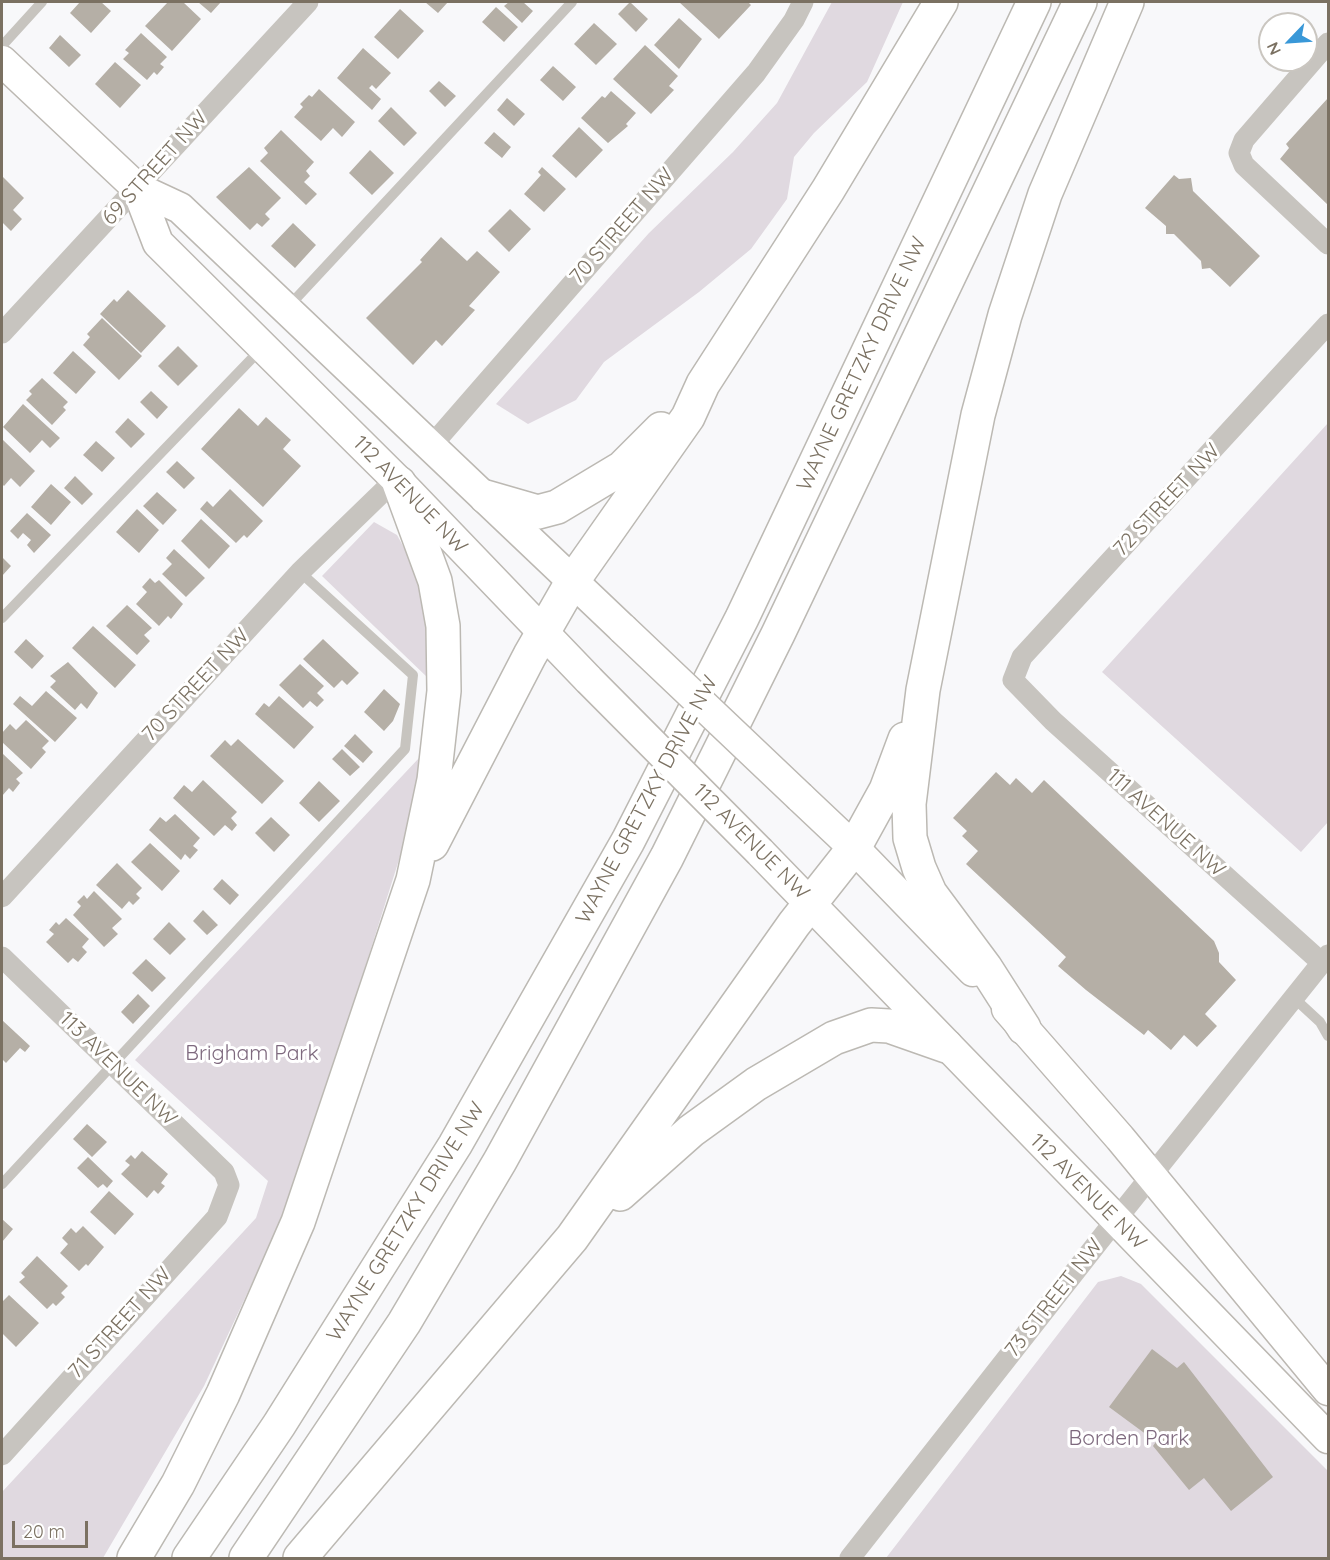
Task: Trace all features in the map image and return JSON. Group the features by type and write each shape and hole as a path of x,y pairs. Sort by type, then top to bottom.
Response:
{"main road":[{"path":"413,880 572,582 688,417 703,384 828,190 941,2"},
{"name":"WAYNE GRETZKY DRIVE NW","path":"189,1558 279,1425 443,1165 543,994 622,851 742,618 1034,2"},
{"name":"WAYNE GRETZKY DRIVE NW","path":"246,1558 404,1323 500,1161 667,857 778,634 1080,2"},
{"path":"1024,1028 985,967 930,893 918,868 910,838 909,804 923,690 978,415 1005,315 1046,194 1127,2"},
{"name":"112 AVENUE NW","path":"2,61 137,188 180,208 854,848 967,963 1024,1028 1329,1390"},
{"name":"112 AVENUE NW","path":"137,188 158,243 397,481 589,680 811,903 946,1046 1329,1438"},
{"path":"486,497 538,512 569,502 622,468 703,384"},
{"path":"134,1558 178,1484 218,1404 298,1222 413,880 434,780 444,691 443,626 435,581 397,481"},
{"path":"300,1558 572,1238 811,903 854,848 886,790 923,690"},
{"path":"572,1238 691,1131 756,1084 834,1038 871,1025 890,1026 946,1046"}],"street":[{"name":"69 STREET NW","path":"2,333 308,2"},
{"name":"70 STREET NW","path":"432,445 756,73 794,20 803,2"},
{"path":"1329,43 1244,140 1239,153 1244,165 1329,244"},
{"name":"72 STREET NW","path":"1012,680 1022,657 1329,324"},
{"name":"70 STREET NW","path":"2,897 300,572 397,481"},
{"name":"111 AVENUE NW","path":"1012,680 1053,721 1325,959"},
{"name":"113 AVENUE NW","path":"2,957 224,1172 229,1185"},
{"name":"73 STREET NW","path":"850,1558 1150,1176 1325,959"},
{"name":"71 STREET NW","path":"2,1455 217,1217 229,1185"}],"lane":[{"path":"2,46 42,2"},
{"path":"287,308 572,2"},
{"path":"2,618 262,348"},
{"path":"2,1184 405,749 413,675 300,572"},
{"path":"1294,998 1320,1022 1329,1036"}],"green space":[{"path":"832,2 903,2 867,82 814,133 794,157 787,199 751,249 699,292 604,362 576,400 528,424 496,404 649,233 733,152 777,103"},
{"path":"1328,423 1328,822 1301,852 1102,672"},
{"name":"Brigham Park","path":"374,522 397,535 408,555 434,629 420,793 294,1193 204,1386 103,1558 2,1558 2,1492 256,1218 268,1181 135,1060 419,758 428,678 322,576"},
{"name":"Borden Park","path":"1121,1276 1141,1284 1328,1471 1328,1558 886,1558 1098,1282"}],"building":[{"path":"80,2 101,2 111,11 91,33 70,13"},
{"path":"168,2 183,2 201,19 172,51 145,26"},
{"path":"198,2 221,2 211,13"},
{"path":"425,2 448,2 438,13"},
{"path":"509,2 523,2 533,11 522,23 504,6"},
{"path":"630,2 648,19 636,32 618,14"},
{"path":"679,2 748,2 751,5 719,39"},
{"path":"496,7 518,27 504,42 482,22"},
{"path":"400,9 424,31 398,59 374,37"},
{"path":"679,18 702,39 679,69 654,45"},
{"path":"594,23 617,44 596,65 574,44"},
{"path":"141,33 167,57 160,64 164,67 157,75 154,72 147,80 123,59 129,53 125,50"},
{"path":"60,35 81,55 69,67 49,48"},
{"path":"645,45 678,76 669,86 674,90 651,114 613,79"},
{"path":"363,48 391,73 376,89 372,85 369,88 381,99 372,110 337,78"},
{"path":"115,62 141,85 120,108 95,84"},
{"path":"553,66 576,87 563,101 540,80"},
{"path":"439,81 456,96 445,107 429,91"},
{"path":"319,89 355,122 342,137 333,128 321,141 294,117 303,107 300,104 309,95 312,97"},
{"path":"611,91 636,113 626,124 628,126 608,143 581,118 602,96 605,98"},
{"path":"507,98 525,114 514,126 497,110"},
{"path":"1328,98 1328,205 1280,159 1289,148 1286,144"},
{"path":"391,107 417,133 404,146 378,121"},
{"path":"579,127 603,150 576,178 552,156"},
{"path":"281,130 314,162 306,171 310,176 304,182 317,194 306,205 260,161 268,153 264,148"},
{"path":"494,132 511,147 502,158 484,143"},
{"path":"370,150 394,173 372,195 349,173"},
{"path":"249,167 281,198 265,214 270,219 262,227 257,223 250,230 216,197"},
{"path":"542,167 566,189 544,212 524,194 541,175 538,172"},
{"path":"1174,175 1179,179 1191,178 1193,191 1260,256 1230,287 1210,268 1202,269 1201,261 1174,234 1166,234 1166,226 1145,208"},
{"path":"2,176 24,198 13,210 22,219 11,231 2,222"},
{"path":"510,209 531,229 509,252 488,231"},
{"path":"293,223 316,245 295,268 271,246"},
{"path":"441,237 467,261 477,251 500,272 469,306 475,310 442,346 436,340 413,365 366,318 422,262 420,260"},
{"path":"128,290 166,326 141,353 100,314 114,299 117,302"},
{"path":"102,318 142,356 119,380 83,345 90,337 87,334"},
{"path":"178,346 198,366 178,386 158,366"},
{"path":"73,351 96,372 76,394 53,373"},
{"path":"42,378 68,402 63,407 66,410 52,425 26,400 32,394 29,391"},
{"path":"151,391 168,407 157,419 140,402"},
{"path":"23,404 60,438 50,448 42,440 30,453 3,427"},
{"path":"239,408 258,426 266,417 291,440 283,449 301,466 263,507 201,449"},
{"path":"128,418 145,434 131,448 115,432"},
{"path":"2,439 35,471 20,487 11,478 4,486 2,484"},
{"path":"96,441 115,458 102,472 83,455"},
{"path":"177,461 195,478 184,489 166,472"},
{"path":"75,476 93,494 82,505 64,488"},
{"path":"51,484 71,502 51,525 31,507"},
{"path":"230,489 263,521 247,538 244,535 236,543 200,509 207,501 213,507"},
{"path":"157,492 177,510 163,525 143,506"},
{"path":"137,509 159,530 139,553 116,532"},
{"path":"27,513 51,535 34,553 27,545 31,540 23,533 18,539 10,531"},
{"path":"201,519 230,546 209,569 181,541"},
{"path":"174,549 205,578 186,597 162,574 172,564 166,558"},
{"path":"2,557 11,566 2,576"},
{"path":"150,578 155,583 159,580 183,604 171,619 168,616 159,626 136,604 147,592 142,587"},
{"path":"127,605 152,628 144,635 150,641 137,655 106,626"},
{"path":"93,626 136,665 115,688 72,648"},
{"path":"26,639 44,656 32,669 14,652"},
{"path":"323,639 359,673 347,685 342,680 334,688 303,659"},
{"path":"68,662 98,693 87,709 81,703 75,710 50,687 56,681 50,676"},
{"path":"300,664 324,686 317,693 324,700 317,707 310,701 303,708 279,685"},
{"path":"384,689 400,704 393,721 384,731 364,712"},
{"path":"46,691 77,718 55,742 13,704 20,696 32,706"},
{"path":"279,696 314,727 294,749 255,714 264,703 269,707"},
{"path":"26,720 49,741 42,748 46,752 31,769 2,742 2,733 10,724 16,730"},
{"path":"355,734 373,752 363,763 344,746"},
{"path":"238,739 284,781 262,804 210,756 225,740 231,746"},
{"path":"342,749 360,767 350,776 332,759"},
{"path":"2,753 23,773 16,779 20,783 13,792 9,788 2,796"},
{"path":"996,772 1010,785 1016,778 1032,793 1044,780 1214,941 1219,953 1219,962 1236,980 1205,1014 1217,1026 1197,1047 1184,1035 1171,1050 1148,1030 1144,1035 1086,990 1058,966 1066,957 966,864 978,851 962,836 967,831 953,818"},
{"path":"203,780 237,812 231,818 237,825 232,831 225,825 214,836 173,798 184,785 192,792"},
{"path":"319,781 340,801 319,822 299,803"},
{"path":"175,814 200,838 193,846 198,850 190,859 185,854 181,860 149,830 160,817 166,822"},
{"path":"271,817 290,835 274,852 255,833"},
{"path":"150,843 180,871 162,891 131,862"},
{"path":"117,863 142,888 136,894 140,898 133,905 129,901 122,909 96,885"},
{"path":"222,879 239,895 230,905 213,889"},
{"path":"94,891 122,919 112,928 118,934 104,947 73,915 81,906 77,902 84,895 87,899"},
{"path":"203,910 218,925 207,935 193,921"},
{"path":"66,918 89,939 82,947 87,952 78,962 73,958 68,963 46,942 54,934 49,930 56,922 59,925"},
{"path":"169,922 186,939 170,955 153,939"},
{"path":"146,959 166,978 152,992 132,973"},
{"path":"138,994 150,1006 133,1024 121,1012"},
{"path":"2,1020 30,1046 25,1052 20,1048 6,1063 2,1059"},
{"path":"87,1124 107,1142 92,1157 73,1139"},
{"path":"142,1151 168,1174 161,1183 165,1186 158,1194 154,1190 147,1198 121,1174 130,1165 125,1161 131,1155 135,1159"},
{"path":"88,1157 113,1181 107,1188 103,1184 98,1188 77,1168"},
{"path":"109,1191 134,1214 115,1235 90,1212"},
{"path":"2,1219 13,1229 2,1242"},
{"path":"83,1226 104,1247 88,1266 86,1264 79,1271 60,1253 68,1244 62,1238 71,1228 76,1233"},
{"path":"37,1256 68,1286 61,1293 65,1297 56,1306 53,1303 47,1309 19,1282 25,1277 21,1273"},
{"path":"9,1295 39,1323 16,1347 2,1333 2,1302"},
{"path":"1152,1349 1177,1368 1184,1362 1273,1477 1231,1511 1204,1478 1189,1490 1153,1446 1158,1439 1149,1433 1147,1435 1109,1407"}]}
